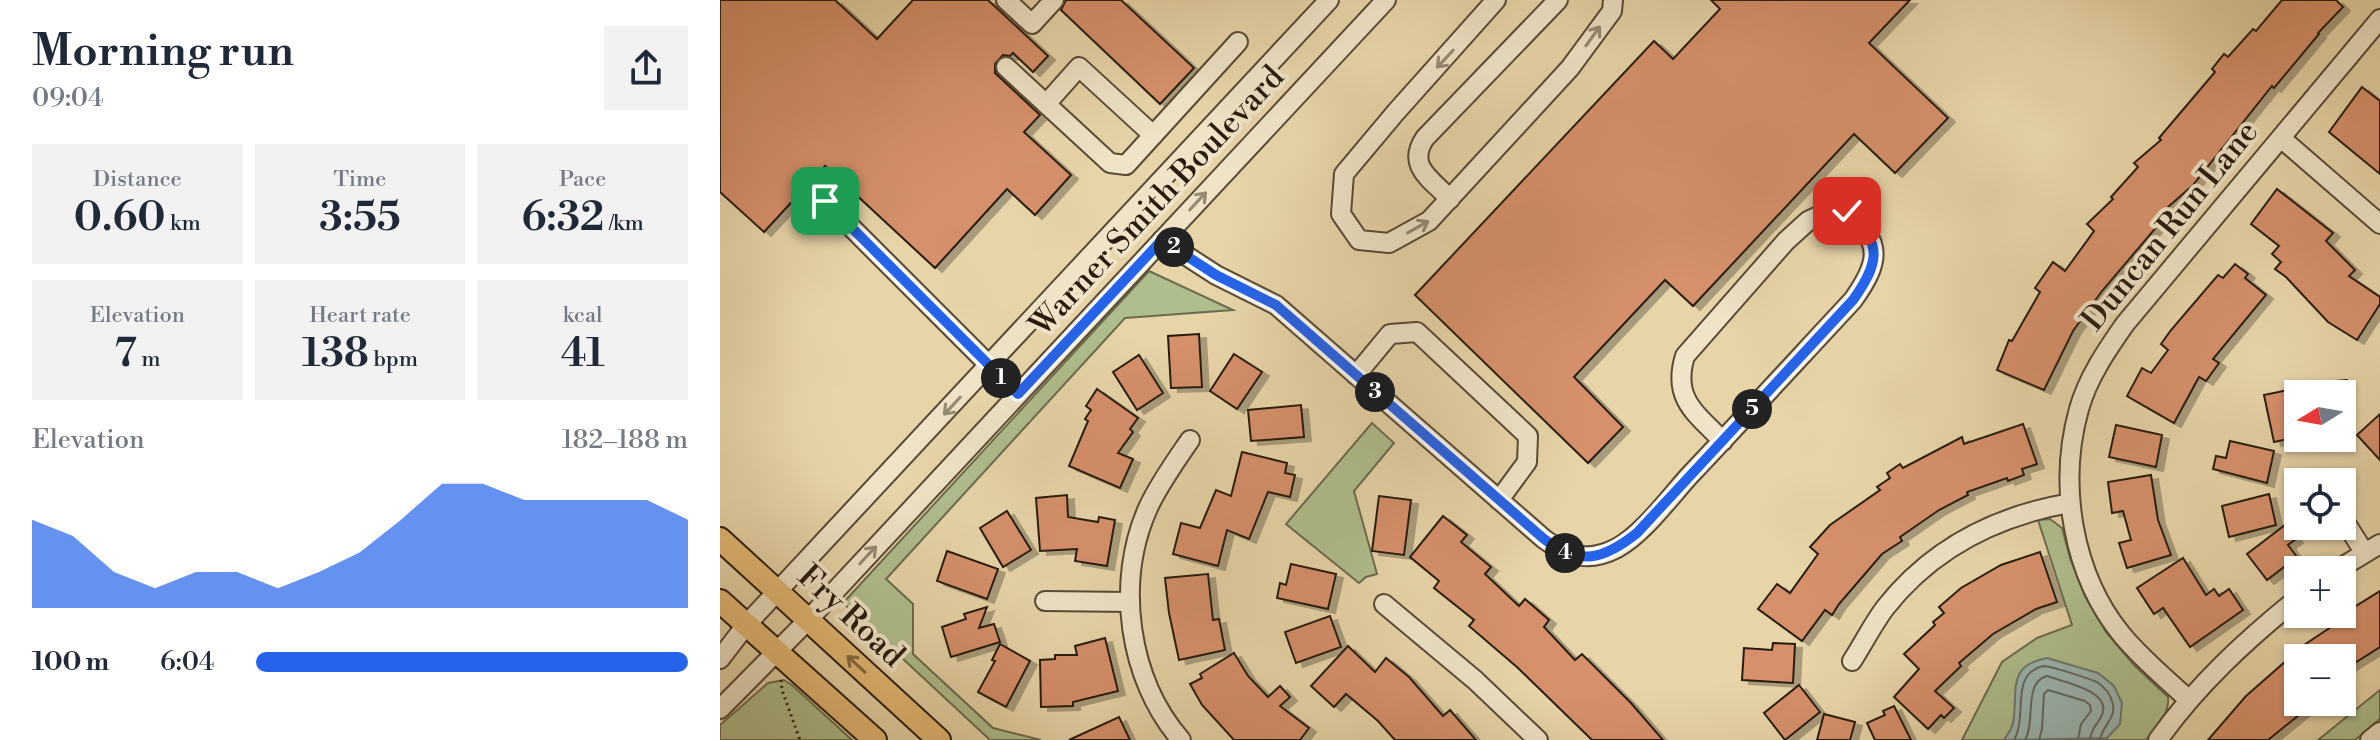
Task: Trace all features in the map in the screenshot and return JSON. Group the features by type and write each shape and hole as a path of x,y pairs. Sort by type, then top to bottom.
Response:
{"main road":[{"name":"Fry Road","path":"720,539 939,740"},
{"path":"720,601 875,740"}],"street":[{"path":"1006,0 1032,24 1054,0"},
{"name":"Warner Smith Boulevard","path":"720,659 746,625 1329,0"},
{"name":"Warner Smith Boulevard","path":"720,709 808,620 1386,0"},
{"path":"1496,0 1344,174 1341,214 1359,240 1389,243 1429,221 1570,68 1612,11 1613,0"},
{"path":"1450,199 1419,167 1417,150 1558,0"},
{"name":"Duncan Run Lane","path":"2188,699 2123,636 2108,615 2081,562 2070,503 2071,452 2079,408 2098,364 2125,324 2380,19"},
{"path":"1006,67 1110,163 1118,166 1126,165 1238,42"},
{"path":"1046,104 1079,67 1153,135"},
{"path":"2281,138 2380,224"},
{"path":"825,201 1018,394"},
{"path":"1162,240 1216,275 1276,305 1560,551 1579,558 1601,555 1618,548 1637,533 1723,441 1853,300 1868,280 1875,260 1873,242 1864,226 1847,211 1829,211 1808,221 1786,241 1685,356 1681,389 1691,409 1723,441"},
{"path":"1356,375 1390,334 1417,332 1528,436 1527,462 1499,500"},
{"path":"1181,740 1169,726 1147,685 1135,645 1130,602 1137,541 1148,508 1190,440"},
{"path":"1852,661 1884,609 1916,574 1954,544 1993,524 2033,509 2070,503"},
{"path":"2356,531 2372,548"},
{"path":"1045,601 1130,602"},
{"path":"1384,604 1475,680 1538,740"},
{"path":"2158,740 2188,699 2284,610"},
{"path":"2370,740 2380,732"}],"green space":[{"path":"1149,271 1233,310 1125,318 886,579 913,604 913,654 993,728 1041,740 990,740 843,603"},
{"path":"1372,423 1394,443 1354,491 1377,574 1359,583 1286,524"},
{"path":"2050,519 2062,528 2085,596 2106,632 2134,665 2168,697 2165,715 2146,740 1962,740 2002,662 2037,638 2072,625 2038,520"},
{"path":"784,680 852,740 720,740 720,725 768,683"},
{"path":"2380,690 2380,719 2355,740 2318,740 2348,716 2356,716 2356,709"}],"water":[{"path":"2047,658 2098,673 2114,686 2122,703 2120,724 2107,738 2004,740 2013,723 2019,674 2025,667"}],"building":[{"path":"720,0 835,0 877,39 913,0 988,0 1048,56 1033,72 1013,53 1003,55 995,64 995,73 1040,115 1024,132 1071,175 1035,215 1007,189 935,268 825,166 764,232 720,192"},
{"path":"1066,0 1121,0 1194,68 1160,104 1061,10"},
{"path":"1711,0 1910,0 1869,43 1948,118 1895,173 1854,134 1693,306 1665,280 1574,377 1623,427 1588,463 1415,295 1654,41 1673,59 1720,9"},
{"path":"2282,0 2336,0 2343,7 2274,88 2272,86 2193,185 2168,207 2171,210 2102,291 2073,331 2044,390 1997,370 2009,340 2012,341 2040,292 2035,288 2053,262 2065,271 2094,231 2087,224 2113,199 2111,197 2138,167 2134,163 2161,140 2159,138 2215,72 2212,69 2224,54 2228,57 2253,29 2256,31"},
{"path":"2362,87 2380,101 2380,174 2329,132"},
{"path":"2277,189 2333,233 2326,241 2355,270 2349,276 2380,297 2380,304 2357,340 2328,322 2275,269 2281,262 2272,254 2279,246 2251,224"},
{"path":"2235,264 2248,274 2245,278 2266,295 2213,359 2219,363 2206,381 2199,377 2174,423 2127,396 2142,368 2151,373 2168,350 2161,344 2171,330 2218,275 2223,278"},
{"path":"1199,334 1202,387 1171,388 1168,336"},
{"path":"1234,354 1262,372 1237,409 1210,391"},
{"path":"1139,355 1163,393 1137,410 1113,372"},
{"path":"1097,389 1138,418 1130,429 1133,432 1118,453 1133,459 1120,488 1069,466 1088,421 1085,419 1091,410 1086,406"},
{"path":"2284,391 2284,440 2274,442 2264,395"},
{"path":"1301,405 1304,437 1251,441 1248,410"},
{"path":"2380,414 2380,460 2357,435"},
{"path":"2023,424 2037,464 2022,469 2024,475 1967,492 1968,495 1939,510 1900,537 1902,541 1882,554 1832,615 1825,610 1802,641 1758,609 1777,584 1790,593 1818,554 1810,547 1830,525 1880,490 1877,487 1890,478 1887,473 1900,464 1903,468 1962,437 1964,444"},
{"path":"2116,425 2162,435 2156,467 2109,457"},
{"path":"2230,441 2274,451 2267,483 2213,469 2216,456 2226,458"},
{"path":"1242,452 1287,463 1285,473 1295,475 1290,497 1268,492 1249,539 1227,530 1218,566 1173,554 1181,523 1200,528 1216,490 1231,496"},
{"path":"2151,475 2158,520 2171,555 2127,568 2119,543 2131,540 2123,511 2112,513 2108,482"},
{"path":"2269,494 2276,525 2229,537 2222,506"},
{"path":"1067,495 1068,517 1098,522 1099,517 1115,520 1107,566 1075,561 1077,549 1040,551 1036,498"},
{"path":"1379,496 1411,500 1404,555 1372,551"},
{"path":"1007,511 1031,550 1003,567 980,528"},
{"path":"1443,516 1467,535 1461,542 1491,567 1485,574 1519,606 1525,599 1549,620 1544,627 1575,660 1582,654 1663,740 1592,740 1518,668 1469,626 1474,620 1434,588 1439,581 1410,557"},
{"path":"2284,526 2284,540 2295,540 2288,545 2296,556 2284,556 2284,567 2267,580 2247,554"},
{"path":"947,551 998,569 987,599 937,581"},
{"path":"2040,552 2057,602 2036,609 1993,634 1959,663 1961,666 1935,691 1954,708 1944,718 1941,715 1928,729 1894,697 1919,669 1904,654 1935,625 1933,622 1944,613 1939,607 1961,588 2001,565"},
{"path":"2183,558 2206,595 2214,589 2219,596 2229,589 2243,610 2190,647 2163,608 2154,614 2137,588"},
{"path":"1291,564 1336,574 1328,609 1277,598 1280,583 1286,585"},
{"path":"1208,574 1213,620 1219,619 1225,650 1179,660 1165,578"},
{"path":"2380,591 2380,647 2356,662 2356,644 2306,644 2330,628 2356,628 2356,606"},
{"path":"987,607 979,628 994,624 1000,642 951,657 942,627 966,619 964,614"},
{"path":"1330,616 1341,647 1296,663 1285,632"},
{"path":"1105,638 1118,691 1073,702 1073,706 1041,707 1040,660 1055,659 1055,655 1077,655 1075,646"},
{"path":"1773,643 1795,644 1793,683 1742,680 1744,648 1772,650"},
{"path":"1000,644 1030,661 1006,707 978,692 995,661 992,660"},
{"path":"1348,646 1375,672 1386,658 1409,677 1443,716 1450,710 1476,740 1395,740 1346,694 1334,707 1311,686"},
{"path":"1234,653 1248,676 1268,697 1280,686 1290,697 1280,706 1309,728 1300,740 1234,740 1202,705 1190,684 1202,678 1200,674"},
{"path":"2284,663 2284,716 2298,716 2268,740 2208,740 2246,696"},
{"path":"1799,685 1820,712 1785,740 1764,713"},
{"path":"1894,706 1911,740 1875,740 1867,723 1885,715 1883,711"},
{"path":"1824,714 1855,722 1850,740 1817,740"},
{"path":"1119,717 1130,740 1069,740"}],"route":[{"path":"825,201 1018,394 1162,240 1216,275 1276,305 1544,539 1560,551 1579,558 1601,555 1618,548 1637,533 1853,300 1868,280 1875,260 1873,242 1864,226 1847,211"}]}
